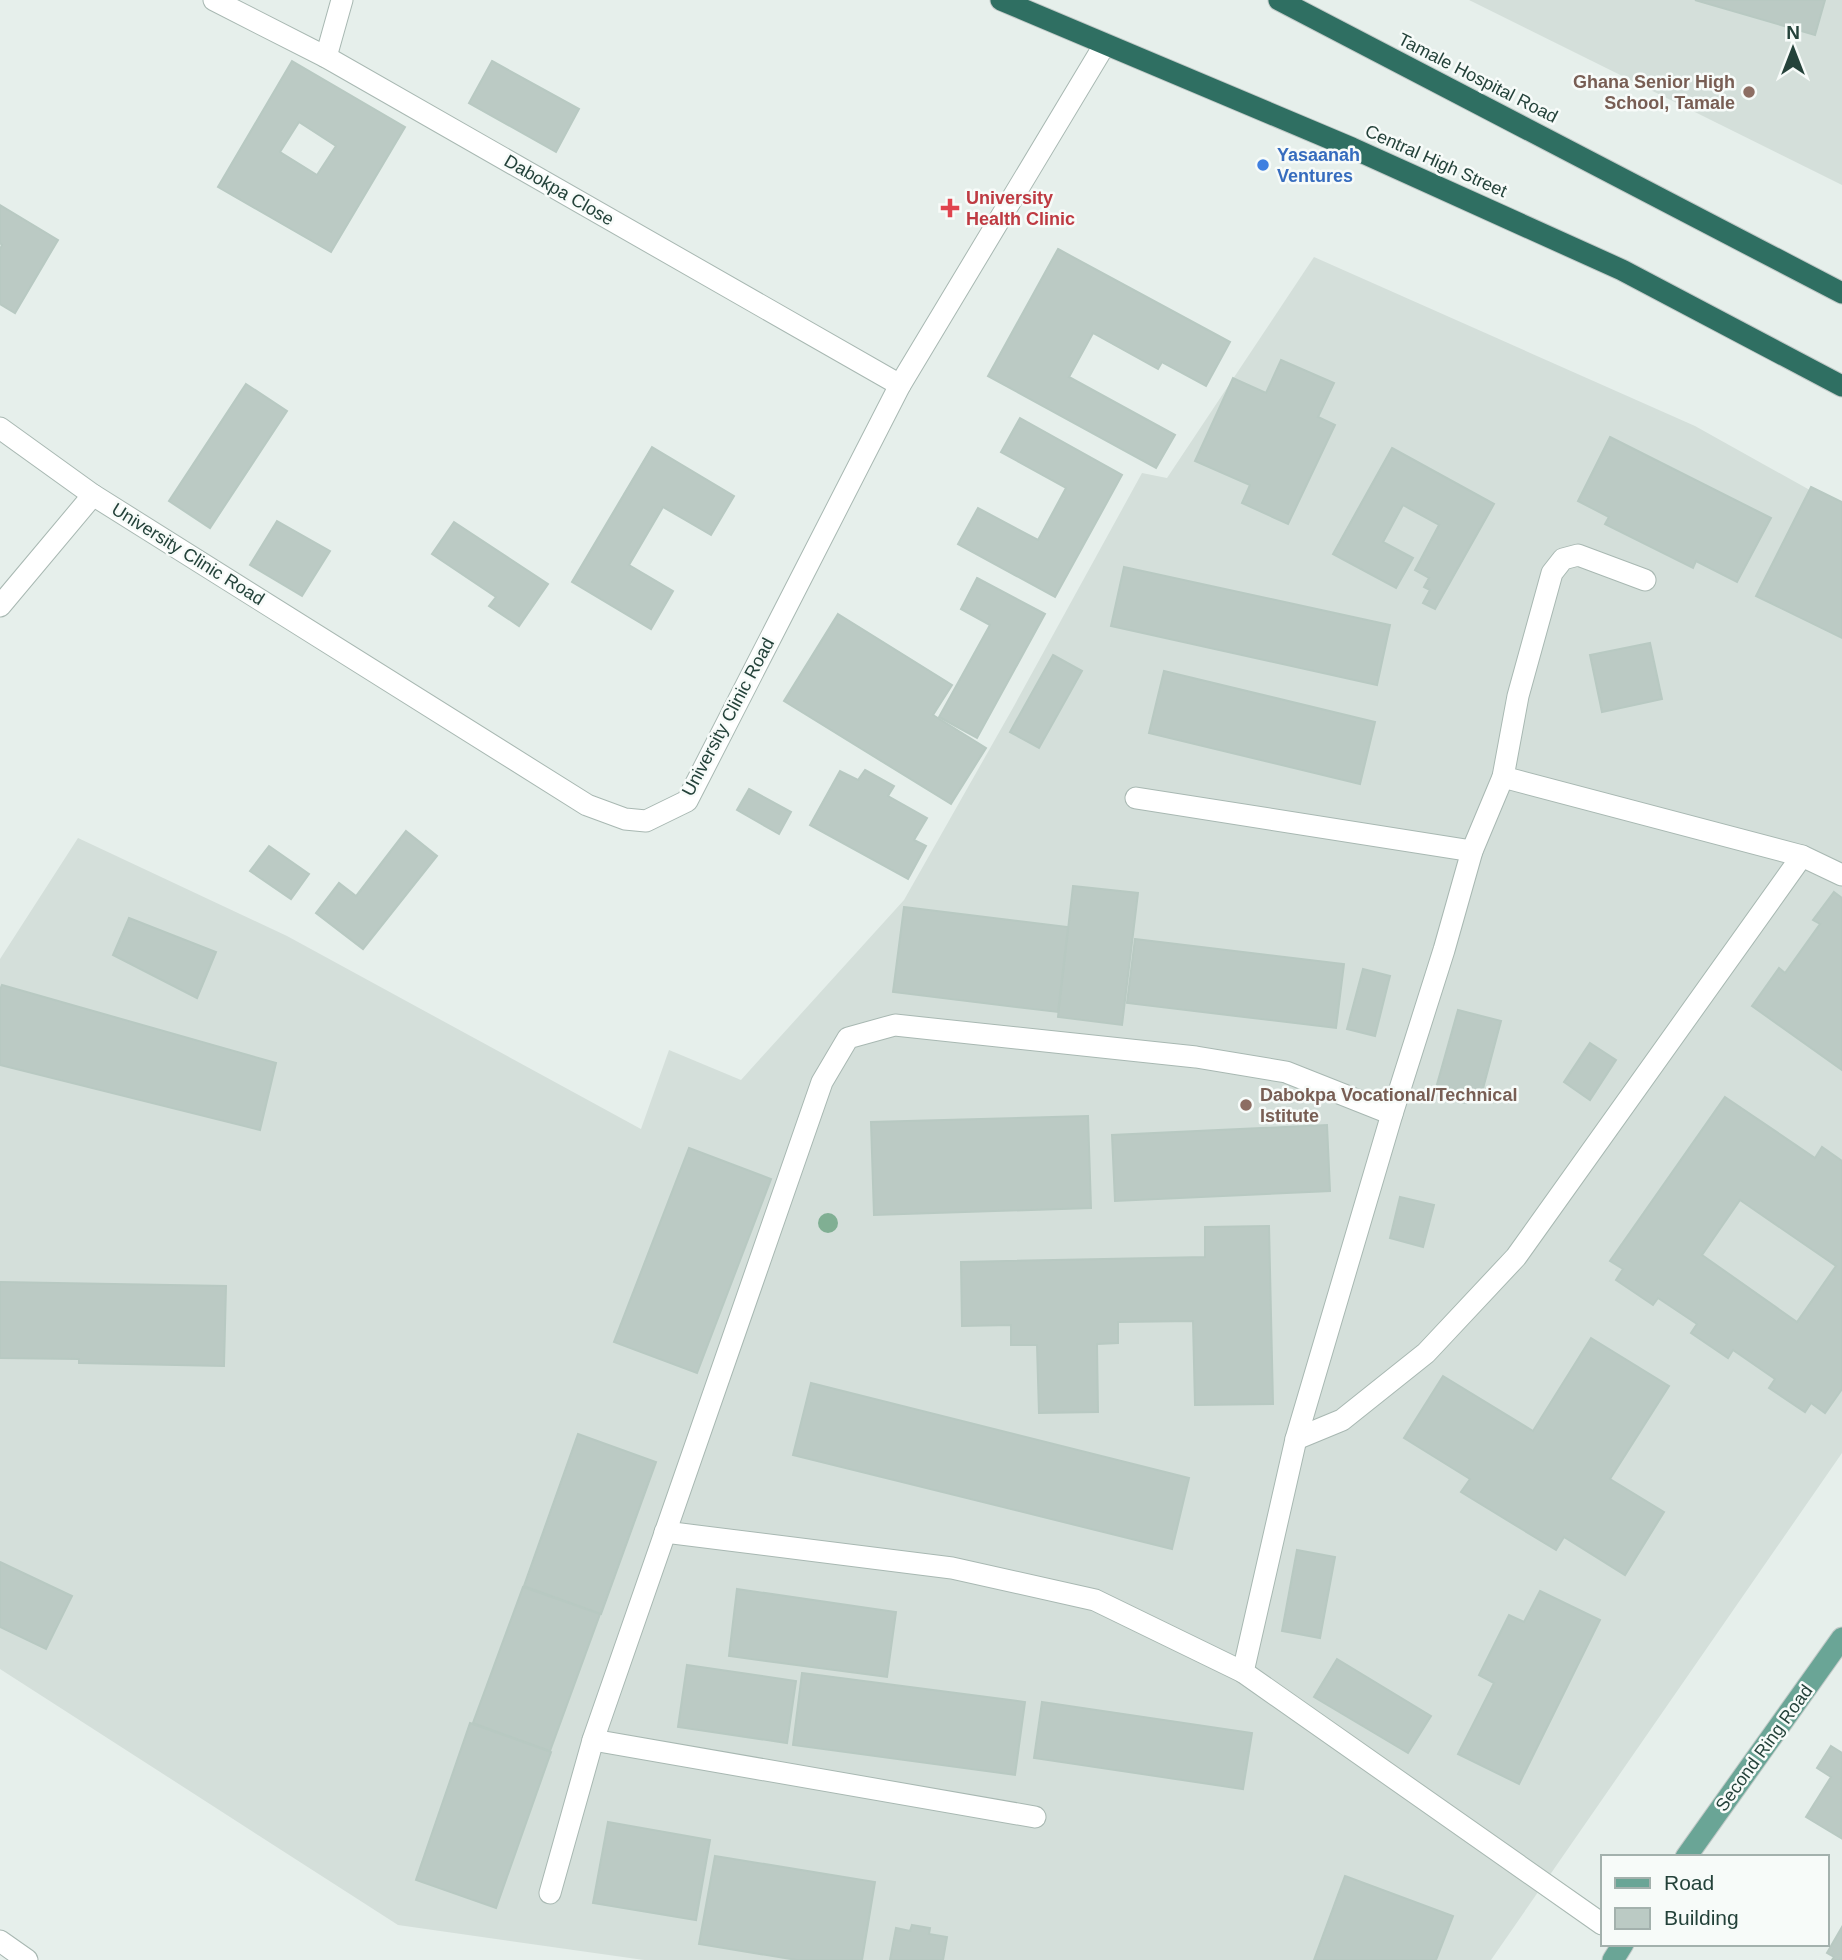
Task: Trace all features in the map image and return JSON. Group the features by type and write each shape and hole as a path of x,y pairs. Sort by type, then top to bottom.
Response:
{"highway":[{"name":"Central High Street","path":"1001,0 1352,148 1622,270 1842,386"},
{"name":"Tamale Hospital Road","path":"1279,0 1842,293"}],"main road":[{"name":"Second Ring Road","path":"1687,1855 1842,1639"}],"street":[{"name":"Dabokpa Close","path":"214,0 326,57 900,385"},
{"path":"326,57 342,0"},
{"name":"University Clinic Road","path":"0,428 93,495 587,805 625,819 646,821 687,801 900,385 1105,44"},
{"path":"0,606 93,495"},
{"path":"1243,1672 1296,1439 1472,851 1503,777 1518,696 1552,573 1563,559 1578,555 1645,580"},
{"path":"1503,777 1802,856 1842,875"},
{"path":"1136,798 1472,851"},
{"path":"1296,1439 1342,1420 1426,1353 1516,1257 1802,856"},
{"path":"550,1893 593,1740 665,1532 822,1082 848,1038 895,1025 1196,1057 1286,1072 1392,1114"},
{"path":"665,1532 952,1568 1095,1600 1243,1672 1601,1923"},
{"path":"593,1740 1035,1817"},
{"path":"0,1941 27,1960"}],"shaded area":[{"name":"Ghana Senior High School, Tamale","path":"1469,0 1842,0 1842,185"},
{"name":"Dabokpa Vocational/Technical Istitute","path":"1314,257 1695,426 1842,508 1842,1453 1491,1960 644,1960 398,1925 0,1669 0,959 78,838 287,936 641,1129 669,1050 741,1080 904,900 1142,473 1167,478"}],"building":[{"path":"1695,0 1825,0 1815,35"},
{"path":"292,61 405,127 331,252 218,187","holes":["299,122 336,146 317,175 280,152"]},
{"path":"492,61 579,109 556,152 469,103"},
{"path":"0,205 58,240 15,313 0,304"},
{"path":"1058,249 1230,342 1206,386 1162,362 1158,369 1093,333 1069,377 1175,435 1156,468 988,376"},
{"path":"1281,360 1334,383 1318,417 1335,425 1288,524 1242,503 1250,485 1195,461 1233,378 1266,393"},
{"path":"246,384 287,411 210,528 169,501"},
{"path":"1020,418 1122,475 1055,597 958,544 978,508 1038,540 1066,488 1001,452"},
{"path":"1610,437 1771,518 1737,582 1696,561 1693,568 1605,524 1609,517 1578,501"},
{"path":"652,447 734,496 711,535 663,507 629,565 673,591 651,629 572,582"},
{"path":"1392,448 1494,504 1435,609 1423,603 1430,590 1424,587 1429,578 1415,570 1439,525 1403,505 1383,542 1413,558 1396,588 1333,554"},
{"path":"1811,487 1842,502 1842,638 1756,596"},
{"path":"277,521 330,551 302,596 250,565"},
{"path":"454,522 548,584 519,626 489,606 496,597 432,554"},
{"path":"1124,567 1390,625 1377,685 1111,626"},
{"path":"977,578 1045,614 977,738 939,717 990,625 961,609"},
{"path":"838,614 952,685 933,715 986,748 951,804 784,701"},
{"path":"1650,643 1662,699 1602,712 1590,655"},
{"path":"1053,655 1082,671 1039,748 1010,732"},
{"path":"1164,671 1375,722 1360,784 1149,733"},
{"path":"865,770 894,786 888,796 927,818 914,840 926,846 908,879 810,825 840,771 858,780"},
{"path":"749,789 791,812 779,834 737,810"},
{"path":"406,831 437,856 363,949 316,913 339,883 356,896"},
{"path":"269,846 309,874 291,899 250,871"},
{"path":"1073,886 1138,893 1122,1025 1058,1017"},
{"path":"1834,892 1842,898 1842,1070 1752,1006 1779,968 1785,973 1820,924 1813,920"},
{"path":"904,907 1068,927 1058,1012 893,992"},
{"path":"129,918 216,952 197,998 113,955"},
{"path":"1135,939 1344,964 1336,1028 1127,1003"},
{"path":"1363,969 1390,976 1375,1036 1347,1029"},
{"path":"2,985 276,1063 260,1130 0,1065"},
{"path":"1458,1010 1501,1021 1481,1096 1468,1093 1466,1103 1434,1095"},
{"path":"1590,1043 1616,1060 1590,1100 1564,1082"},
{"path":"1725,1097 1815,1158 1822,1147 1842,1161 1842,1389 1825,1413 1811,1403 1805,1412 1769,1388 1775,1379 1733,1350 1728,1358 1691,1333 1697,1324 1658,1298 1653,1305 1616,1280 1623,1269 1610,1261","holes":["1740,1200 1836,1266 1797,1322 1702,1255"]},
{"path":"1088,1116 1091,1208 874,1215 871,1122"},
{"path":"1327,1125 1330,1191 1115,1201 1112,1135"},
{"path":"689,1148 771,1179 697,1373 614,1342"},
{"path":"1400,1197 1434,1205 1423,1247 1390,1238"},
{"path":"1269,1226 1273,1404 1195,1405 1193,1321 1118,1322 1118,1343 1097,1344 1098,1412 1039,1413 1037,1345 1011,1345 1011,1325 962,1326 961,1262 1205,1257 1205,1227"},
{"path":"0,1282 226,1286 224,1366 79,1363 79,1359 0,1358"},
{"path":"1591,1338 1669,1386 1610,1479 1664,1512 1625,1575 1564,1537 1556,1550 1461,1492 1470,1479 1404,1438 1443,1376 1533,1431"},
{"path":"811,1383 1189,1478 1172,1549 793,1455"},
{"path":"578,1434 656,1462 601,1614 524,1586"},
{"path":"1297,1550 1335,1557 1320,1638 1282,1631"},
{"path":"0,1562 72,1596 46,1649 0,1627"},
{"path":"523,1587 600,1614 550,1751 473,1723"},
{"path":"737,1589 896,1612 887,1677 729,1656"},
{"path":"1540,1591 1600,1620 1519,1784 1458,1754 1494,1683 1479,1675 1509,1615 1524,1622"},
{"path":"1337,1659 1431,1716 1408,1753 1314,1697"},
{"path":"687,1665 796,1681 787,1743 678,1727"},
{"path":"802,1673 1025,1702 1015,1775 793,1745"},
{"path":"1042,1702 1252,1733 1243,1789 1034,1758"},
{"path":"470,1723 551,1752 496,1908 416,1880"},
{"path":"1831,1746 1842,1753 1841,1838 1806,1817 1831,1777 1817,1768"},
{"path":"608,1822 710,1840 696,1920 593,1903"},
{"path":"715,1856 875,1882 862,1960 797,1960 699,1944"},
{"path":"1345,1876 1453,1916 1436,1960 1314,1960"},
{"path":"912,1925 930,1928 929,1934 947,1937 943,1960 890,1960 896,1928 910,1931"},
{"path":"1842,1927 1842,1960 1832,1960 1834,1957 1827,1953"}],"place":[{"name":"Ghana Senior High School, Tamale","path":"1749,92"},
{"name":"Yasaanah Ventures","path":"1263,165"},
{"name":"University Health Clinic","path":"950,208"},
{"name":"Dabokpa Vocational/Technical Istitute","path":"1246,1105"}]}
